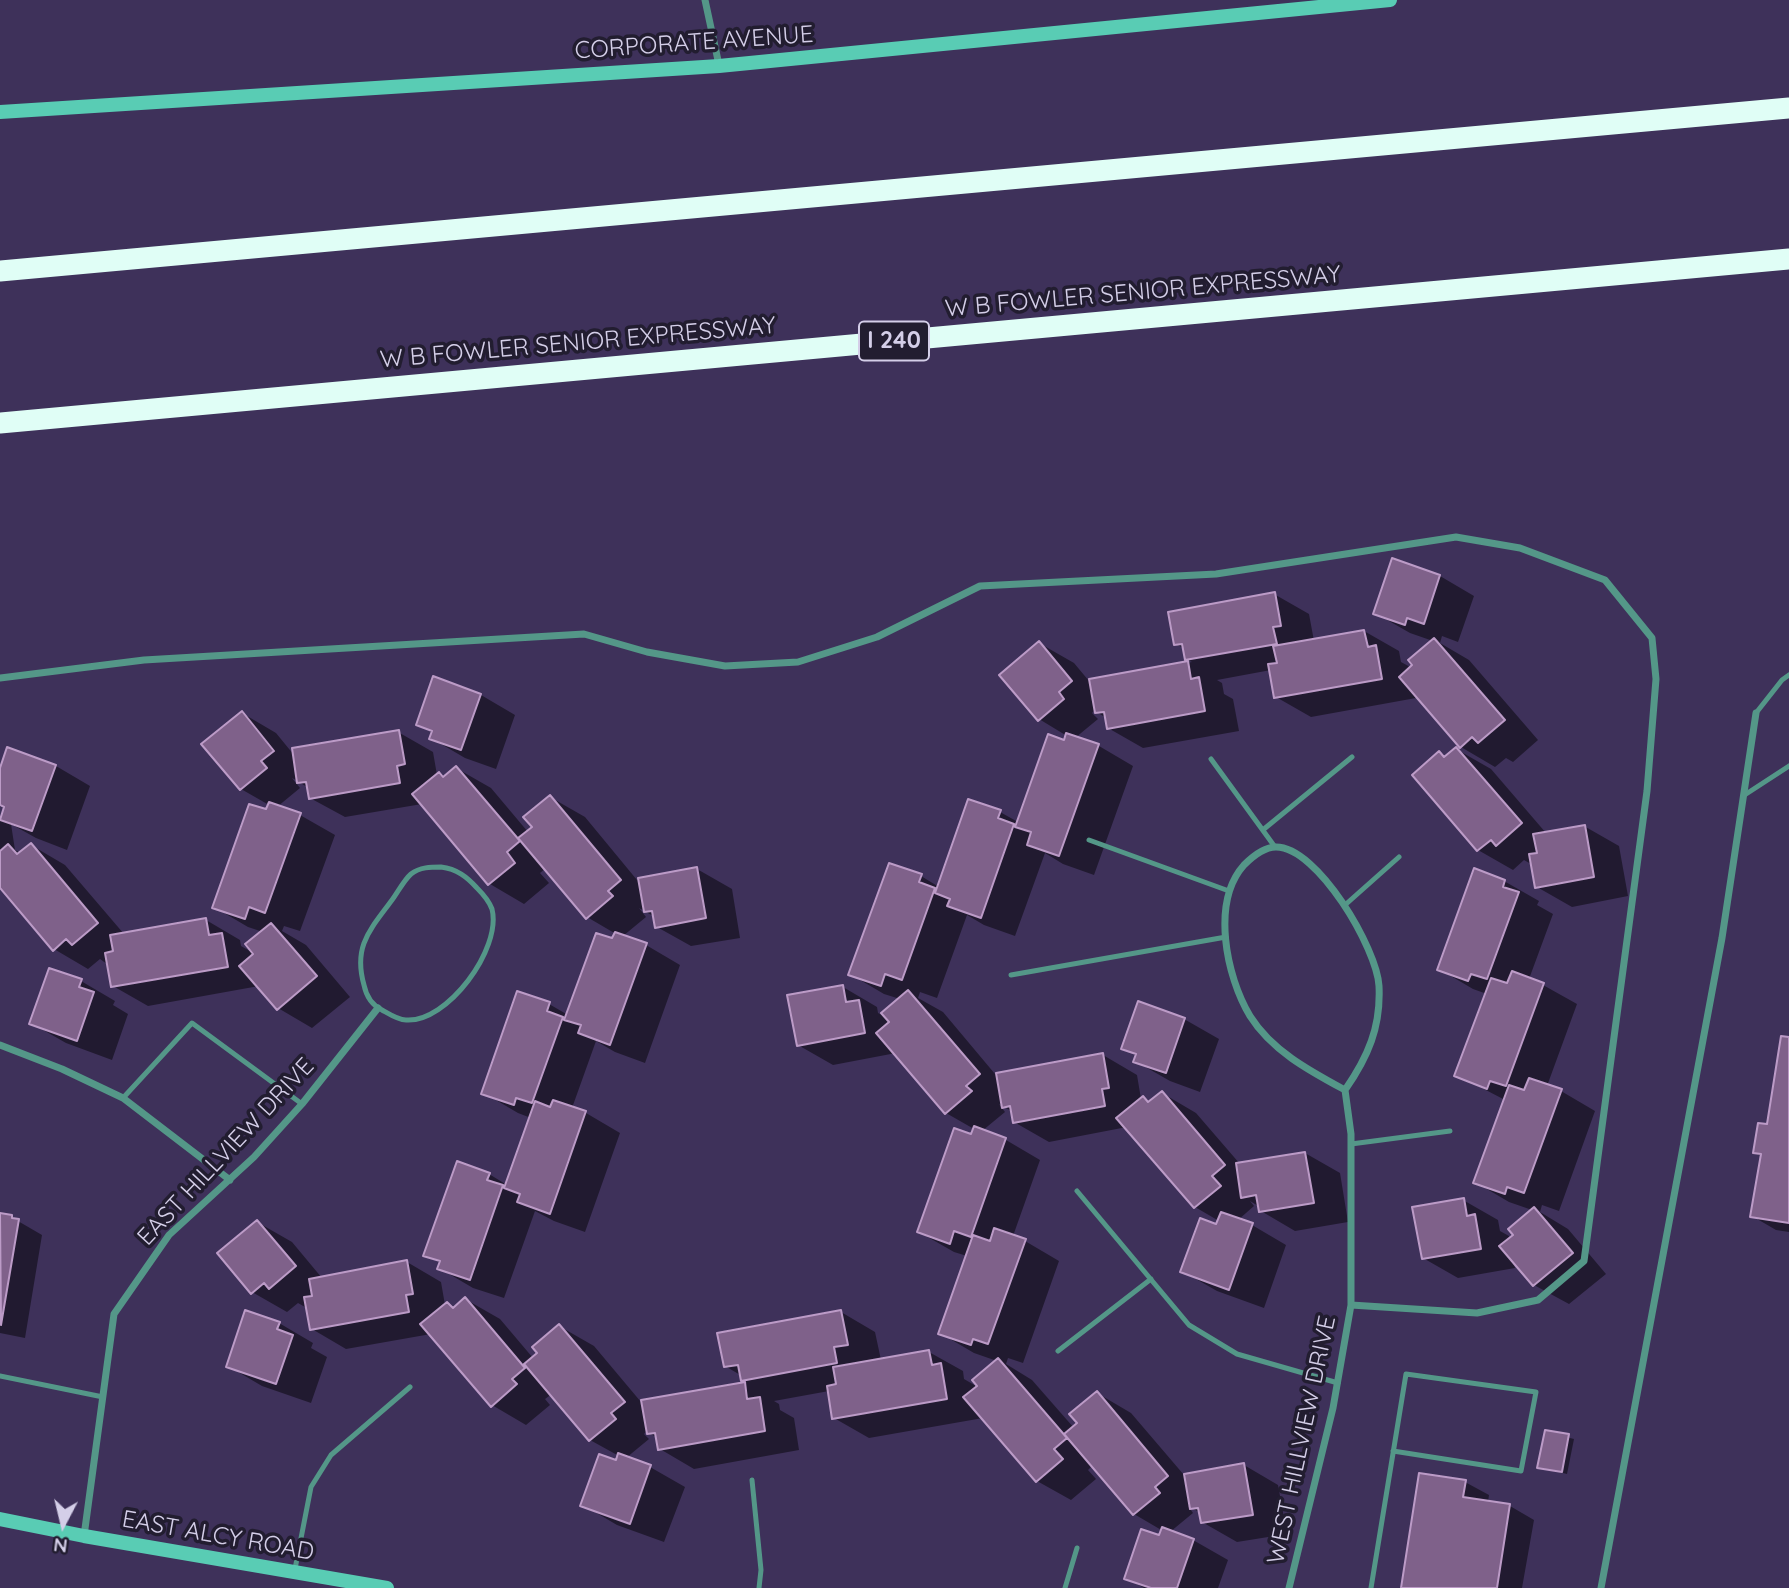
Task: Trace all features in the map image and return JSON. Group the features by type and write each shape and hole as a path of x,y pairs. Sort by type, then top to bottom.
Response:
{"highway":[{"path":"0,271 1789,108"},
{"name":"W B FOWLER SENIOR EXPRESSWAY","path":"0,423 1789,259"}],"street":[{"path":"705,0 719,66"},
{"name":"CORPORATE AVENUE","path":"0,112 719,66 1390,0"},
{"path":"0,678 144,660 584,634 647,652 724,666 798,662 877,637 980,586 1216,574 1456,537 1520,548 1605,580 1652,638 1656,679 1647,791 1584,1261 1538,1300 1477,1313 1351,1305"},
{"path":"1601,1588 1722,938 1756,713"},
{"path":"1275,847 1293,851 1317,870 1345,905 1371,954 1379,983 1374,1035 1364,1063 1345,1090 1303,1068 1263,1033 1249,1015 1239,993 1224,917 1229,891 1252,856 1275,847"},
{"name":"EAST HILLVIEW DRIVE","path":"84,1536 114,1314 169,1235 254,1157 302,1104 378,1008"},
{"path":"0,1045 62,1069 123,1098 230,1180"},
{"name":"WEST HILLVIEW DRIVE","path":"1289,1588 1338,1383 1351,1305 1351,1144 1345,1090"},
{"name":"EAST ALCY ROAD","path":"0,1519 387,1588"}],"lane":[{"path":"1756,713 1789,675"},
{"path":"1264,830 1352,757"},
{"path":"1211,759 1275,847"},
{"path":"1743,796 1789,766"},
{"path":"1088,839 1229,891"},
{"path":"1345,905 1399,857"},
{"path":"425,868 453,869 469,879 485,896 492,910 493,928 484,959 439,1012 419,1019 404,1020 378,1008 366,994 360,971 361,950 366,935 411,874 425,868"},
{"path":"1011,975 1226,937"},
{"path":"123,1098 192,1023 302,1104"},
{"path":"1351,1144 1450,1131"},
{"path":"1077,1191 1189,1325 1237,1354 1338,1383"},
{"path":"1058,1351 1151,1279"},
{"path":"1371,1588 1393,1451 1406,1374 1535,1392 1521,1471 1393,1451"},
{"path":"0,1376 103,1397"},
{"path":"295,1572 311,1487 331,1455 410,1387"},
{"path":"752,1480 761,1570 759,1588"},
{"path":"1065,1588 1077,1548"}],"building":[{"path":"1392,558 1440,575 1424,624 1407,618 1405,625 1373,614"},
{"path":"1275,592 1281,626 1273,627 1277,644 1185,660 1182,644 1174,645 1168,612"},
{"path":"1364,630 1368,647 1376,645 1382,679 1274,698 1268,664 1277,663 1273,646"},
{"path":"1434,638 1505,720 1478,743 1472,737 1460,748 1399,677 1412,665 1408,660"},
{"path":"1039,641 1072,681 1059,692 1064,699 1038,721 999,675"},
{"path":"1188,661 1191,679 1199,677 1205,711 1107,729 1104,712 1095,713 1089,679"},
{"path":"433,676 481,694 461,750 429,739 432,731 416,725"},
{"path":"242,711 274,751 261,761 267,768 240,790 201,744"},
{"path":"399,730 405,764 397,766 400,783 309,799 306,782 297,783 292,748"},
{"path":"1066,733 1099,744 1059,856 1027,845 1031,832 1015,827 1048,734 1064,740"},
{"path":"7,747 56,765 32,831 0,820 4,807 0,805 0,768"},
{"path":"1456,747 1522,823 1496,846 1491,840 1477,851 1412,775 1439,751 1444,757"},
{"path":"456,766 520,841 507,852 515,863 488,885 412,794 439,772 443,777"},
{"path":"550,795 621,880 608,891 613,896 586,919 518,838 532,827 523,817"},
{"path":"968,799 1001,810 998,818 1014,824 981,918 947,906 950,899 935,893"},
{"path":"269,802 301,813 265,913 249,907 245,919 212,908 249,804 266,809"},
{"path":"1585,825 1594,877 1535,888 1529,854 1537,853 1533,834"},
{"path":"31,843 98,923 72,945 66,939 53,951 0,888 0,851 8,844 17,854"},
{"path":"889,863 922,874 919,882 935,888 902,980 885,974 881,986 848,975"},
{"path":"697,867 706,918 655,928 652,911 644,912 638,878"},
{"path":"1474,868 1505,880 1503,887 1519,892 1487,979 1471,974 1468,981 1437,970"},
{"path":"206,918 209,935 222,933 228,967 111,987 105,953 113,951 110,935"},
{"path":"271,923 317,976 277,1010 239,966 253,954 245,944"},
{"path":"615,932 647,943 610,1045 578,1033 581,1025 564,1020 596,933 612,938"},
{"path":"49,968 82,979 79,987 94,992 77,1041 29,1024"},
{"path":"1512,971 1544,983 1506,1086 1490,1081 1487,1089 1454,1076 1491,978 1507,983"},
{"path":"843,985 846,1002 859,1000 865,1033 797,1046 787,995"},
{"path":"908,990 980,1074 966,1086 972,1091 945,1114 876,1033 889,1022 881,1013"},
{"path":"517,991 550,1002 547,1011 563,1017 532,1103 516,1098 514,1105 481,1094"},
{"path":"1138,1001 1185,1018 1166,1073 1133,1062 1136,1054 1121,1049"},
{"path":"1781,1036 1789,1037 1789,1223 1750,1217 1761,1154 1753,1153 1758,1123 1767,1124"},
{"path":"1103,1053 1109,1088 1102,1089 1105,1106 1013,1123 1010,1106 1002,1108 996,1073"},
{"path":"1529,1078 1562,1089 1524,1193 1507,1187 1505,1194 1473,1183 1509,1085 1524,1090"},
{"path":"1162,1091 1225,1165 1212,1176 1221,1186 1194,1208 1116,1118 1143,1096 1148,1102"},
{"path":"553,1100 586,1111 550,1214 517,1202 520,1194 504,1188 535,1101 550,1107"},
{"path":"974,1126 1006,1138 971,1237 954,1231 950,1244 917,1232 954,1128 971,1134"},
{"path":"1305,1152 1314,1203 1259,1212 1256,1195 1241,1198 1236,1163"},
{"path":"457,1161 490,1173 487,1180 503,1185 470,1280 437,1269 440,1261 423,1256"},
{"path":"1464,1198 1467,1216 1475,1214 1481,1249 1422,1259 1412,1207"},
{"path":"1534,1207 1573,1253 1533,1286 1499,1246 1513,1235 1508,1229"},
{"path":"1221,1212 1253,1223 1229,1290 1180,1272 1200,1218 1216,1224"},
{"path":"0,1213 19,1219 1,1325"},
{"path":"257,1220 296,1266 269,1289 264,1283 251,1294 217,1253"},
{"path":"994,1228 1026,1239 988,1344 973,1339 971,1345 938,1334 973,1235 990,1241"},
{"path":"407,1260 413,1294 406,1295 409,1312 310,1330 304,1297 312,1296 309,1279"},
{"path":"465,1297 525,1368 512,1379 517,1384 491,1407 420,1324 447,1302 453,1308"},
{"path":"245,1310 280,1322 277,1329 293,1335 276,1384 226,1367"},
{"path":"841,1310 848,1345 834,1347 837,1363 741,1381 738,1365 724,1367 717,1333"},
{"path":"559,1324 625,1402 611,1413 616,1419 589,1441 524,1364 537,1353 532,1347"},
{"path":"929,1350 932,1365 941,1363 947,1399 832,1419 827,1386 836,1384 833,1367"},
{"path":"998,1358 1067,1438 1054,1449 1063,1459 1036,1482 963,1397 977,1386 972,1380"},
{"path":"745,1382 747,1399 760,1397 765,1431 658,1450 655,1433 647,1434 641,1400"},
{"path":"1097,1391 1168,1476 1155,1487 1160,1493 1133,1515 1064,1434 1077,1423 1069,1414"},
{"path":"1545,1430 1569,1434 1562,1472 1537,1468"},
{"path":"618,1453 651,1465 630,1524 580,1506 599,1454 616,1460"},
{"path":"1244,1463 1253,1515 1201,1523 1198,1508 1190,1509 1184,1474"},
{"path":"1419,1473 1466,1480 1463,1497 1510,1504 1497,1588 1401,1588"},
{"path":"1162,1527 1194,1539 1177,1588 1151,1588 1124,1579 1141,1529 1159,1535"}]}
